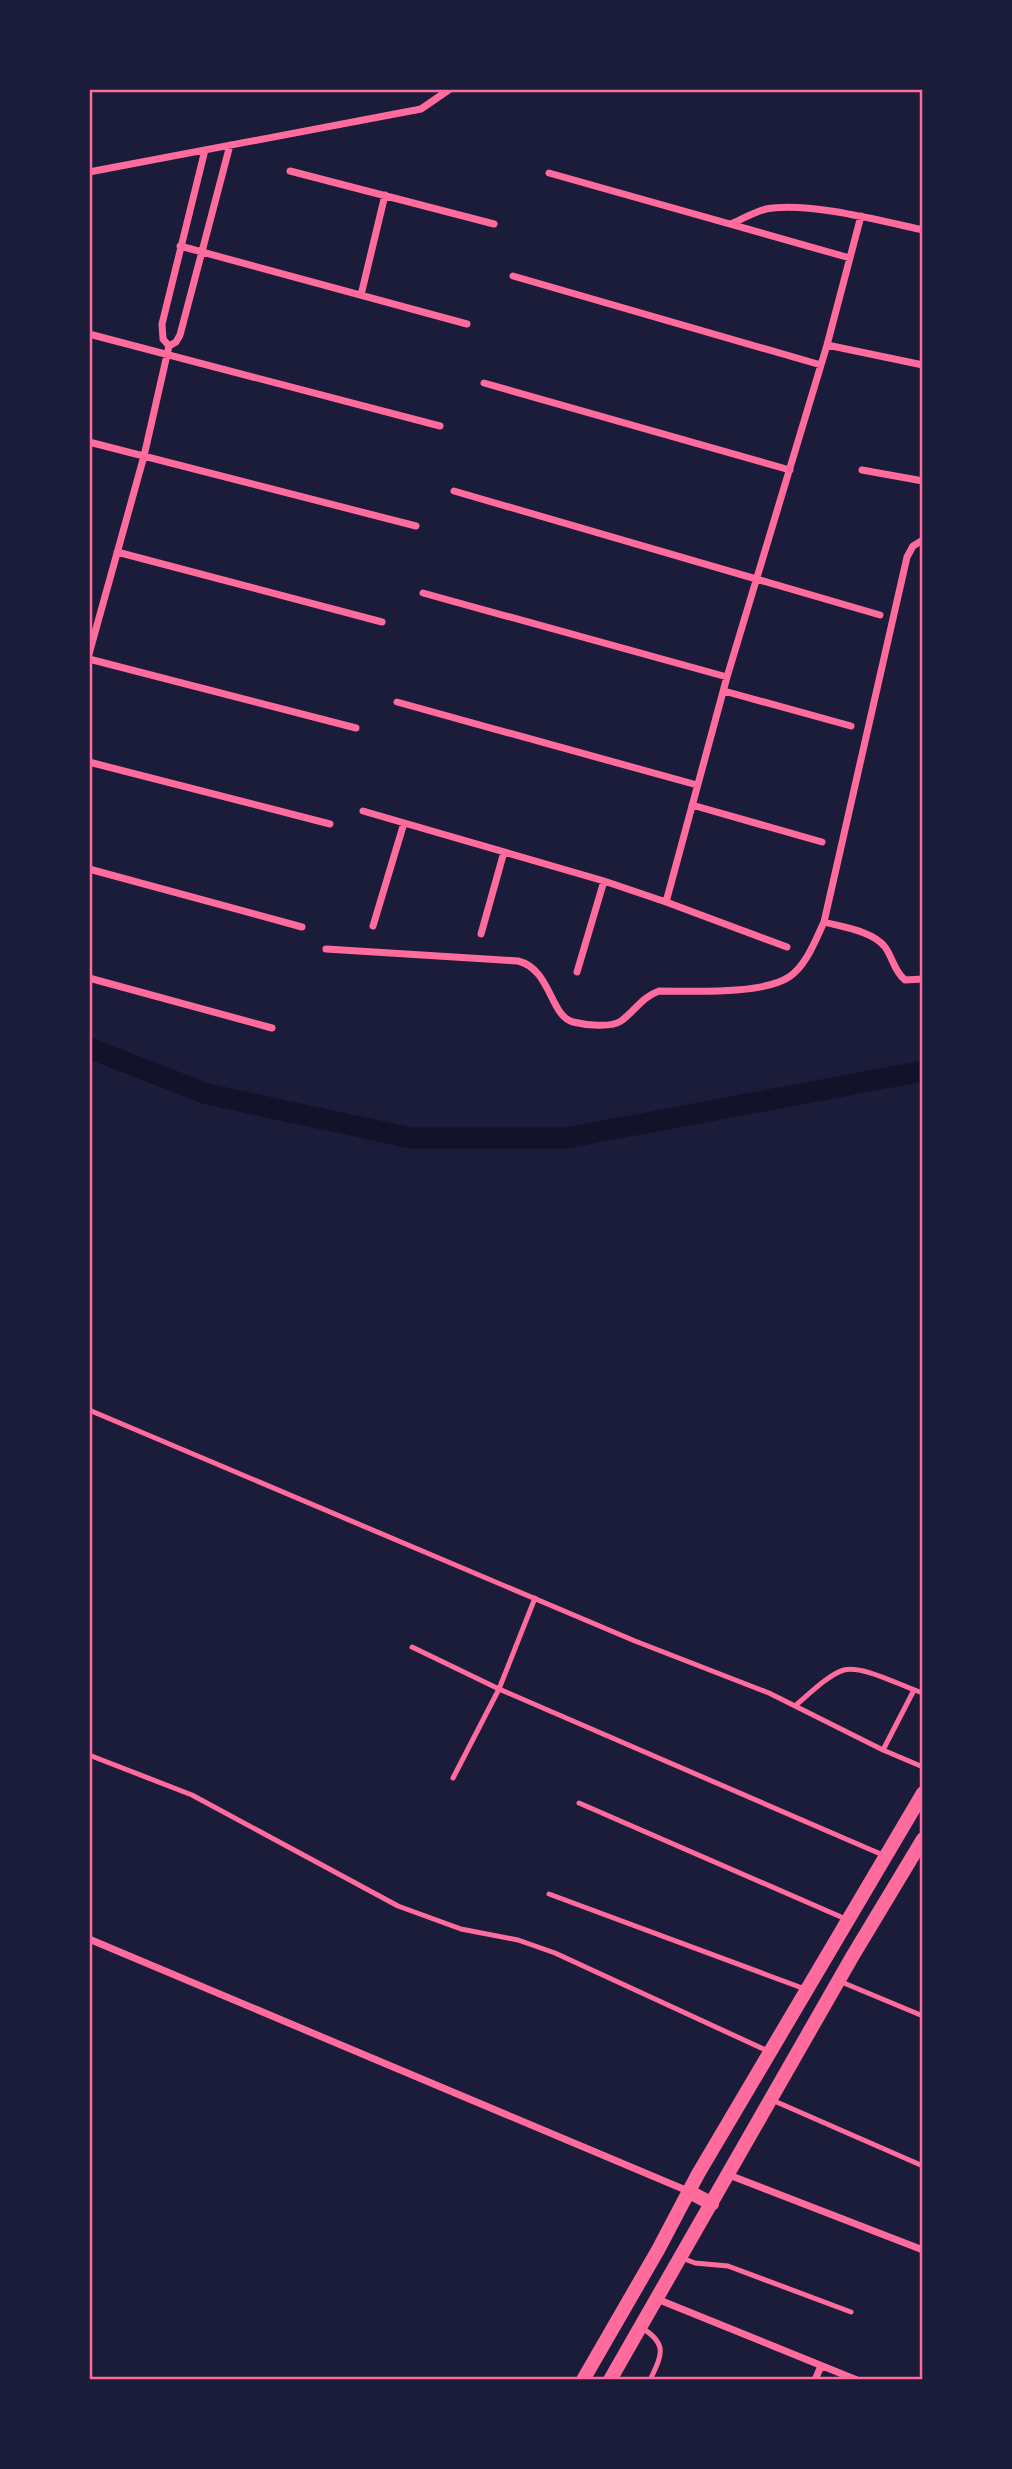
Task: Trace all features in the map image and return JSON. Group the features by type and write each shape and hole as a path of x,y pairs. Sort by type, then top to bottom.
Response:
{"main road":[{"path":"583,2380 658,2250 688,2191 923,1793"},
{"path":"610,2380 839,1981 921,1848"},
{"path":"688,2191 712,2204"}],"street":[{"path":"89,172 421,109 450,89"},
{"path":"230,145 200,250 180,335 168,350 144,456 89,657 356,728"},
{"path":"168,350 163,339 162,324 205,150"},
{"path":"289,171 494,225"},
{"path":"549,173 849,258"},
{"path":"361,295 385,195"},
{"path":"730,224 766,209 797,208 861,216 923,230"},
{"path":"666,902 727,677 827,345 861,216"},
{"path":"180,246 467,324"},
{"path":"513,276 821,365"},
{"path":"89,334 168,350 440,426"},
{"path":"827,345 923,366"},
{"path":"484,383 790,470"},
{"path":"89,442 416,526"},
{"path":"862,470 923,481"},
{"path":"454,491 880,615"},
{"path":"326,949 528,963 536,969 562,1014 570,1022 613,1025 650,994 659,991 758,987 789,977 809,953 824,922 907,557 913,546 923,540"},
{"path":"117,552 382,622"},
{"path":"423,593 727,677"},
{"path":"724,691 851,726"},
{"path":"397,702 697,785"},
{"path":"89,762 330,824"},
{"path":"692,805 821,842"},
{"path":"363,811 604,881 788,947"},
{"path":"373,926 404,823"},
{"path":"481,934 504,852"},
{"path":"89,869 302,928"},
{"path":"577,972 604,881"},
{"path":"824,922 874,939 884,946 895,969 905,980 923,979"},
{"path":"89,978 272,1028"},
{"path":"89,1939 688,2191"},
{"path":"729,2175 923,2250"},
{"path":"657,2299 857,2380"},
{"path":"815,2380 821,2365"}],"lane":[{"path":"89,1409 635,1641 769,1693 923,1767"},
{"path":"453,1778 499,1689 535,1598"},
{"path":"412,1647 499,1689 887,1856"},
{"path":"795,1706 844,1670 864,1672 923,1693"},
{"path":"883,1750 914,1690"},
{"path":"89,1755 192,1795 398,1906 461,1929 518,1940 555,1953 770,2052"},
{"path":"579,1803 848,1920"},
{"path":"549,1895 808,1990"},
{"path":"839,1981 923,2016"},
{"path":"771,2100 923,2166"},
{"path":"681,2258 695,2263 728,2266 851,2312"},
{"path":"641,2327 653,2334 660,2344 661,2356 650,2380"}],"waterway":[{"path":"89,1048 207,1094 411,1138 566,1138 923,1071"}]}
